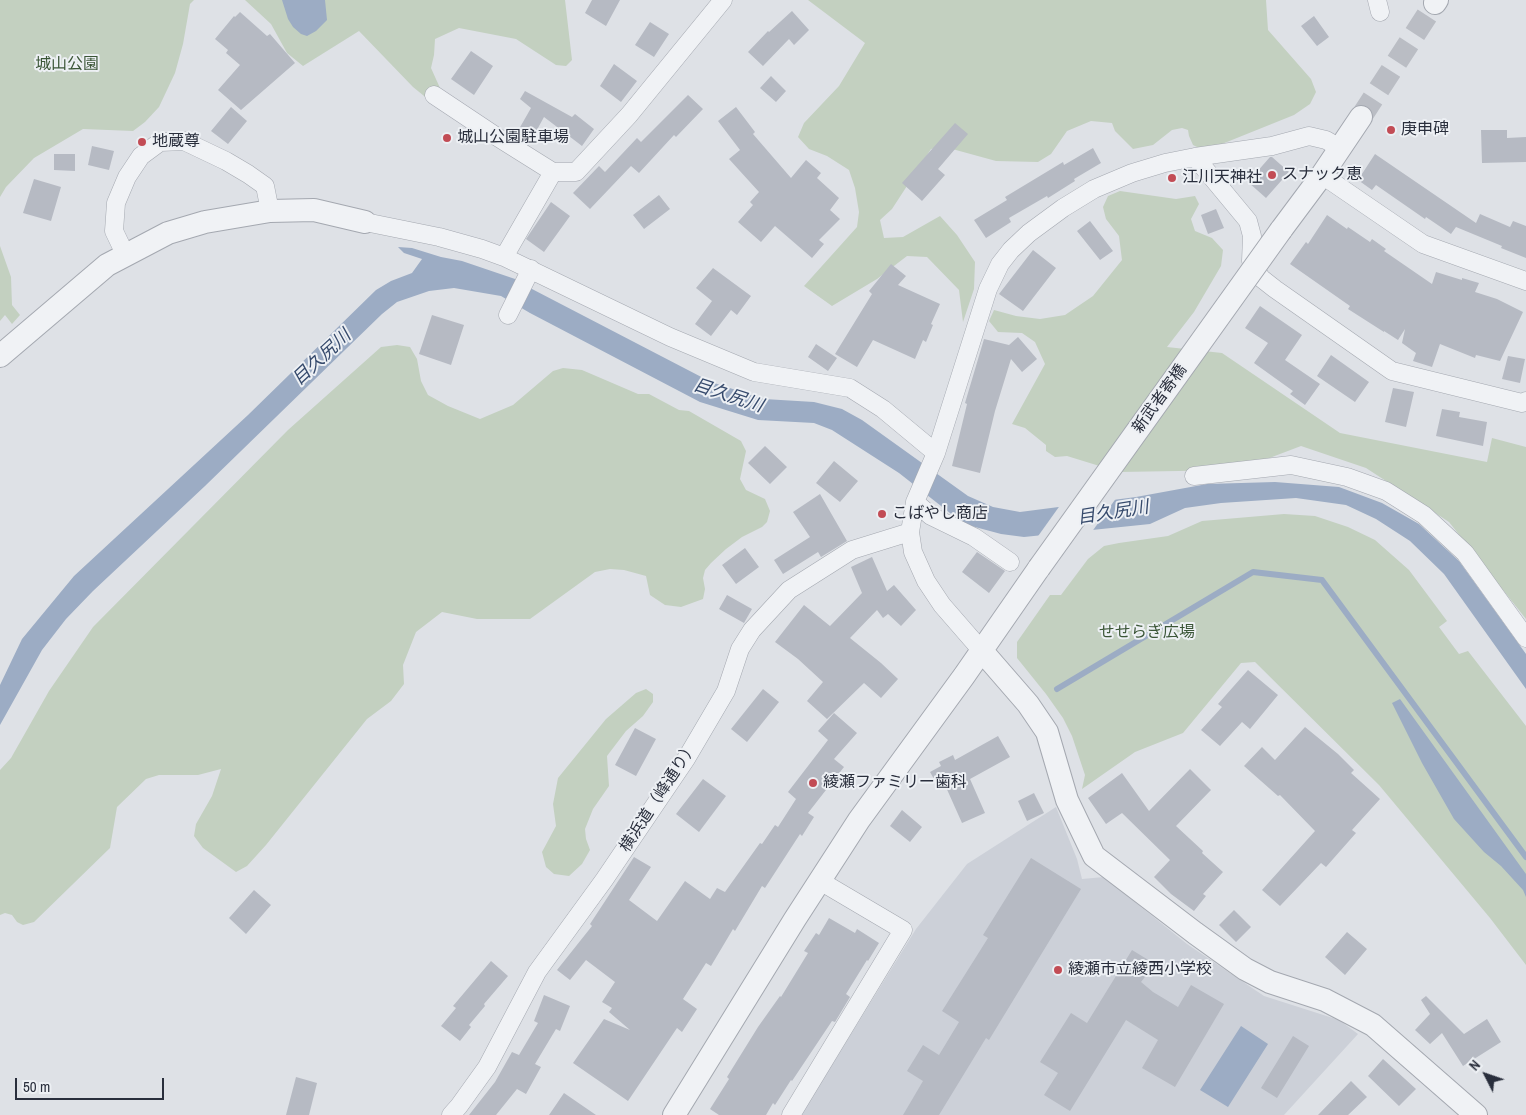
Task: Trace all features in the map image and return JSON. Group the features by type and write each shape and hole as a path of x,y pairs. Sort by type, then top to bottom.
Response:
{"street":[{"path":"434,95 553,172 576,172 629,115 722,0"},
{"name":"新武者寄橋","path":"674,1115 859,820 1322,175 1361,117"},
{"path":"1340,148 1326,140 1310,136 1272,146 1195,156 1165,163 1132,173 1094,189 1063,208 1029,233 1011,250 1000,264 988,289 934,457 916,500 910,532 913,552 926,581 942,605 1028,704 1047,732 1067,800 1094,856 1245,969 1270,982 1325,1000 1373,1025 1474,1115"},
{"path":"125,254 114,231 116,203 127,177 141,156 160,142 184,141 248,174 265,186 270,211"},
{"path":"1195,156 1248,221 1252,236 1252,261 1261,278 1275,289 1392,372 1522,403 1526,401"},
{"path":"504,257 553,172"},
{"path":"1322,175 1423,244 1526,280"},
{"path":"0,356 107,265 168,232 206,222 270,211 314,210 440,237 482,249 504,257 528,273 670,337 754,372 850,388 883,408 934,457"},
{"path":"509,312 528,273"},
{"path":"1194,476 1291,465 1347,477 1386,491 1424,515 1465,553 1526,638"},
{"path":"916,500 932,516 974,537 1010,562"},
{"name":"横浜道（峰通り）","path":"451,1115 487,1067 537,972 604,880 686,759 726,690 740,649 752,630 789,590 852,550 910,532"},
{"path":"791,1115 903,930 820,880"}],"shaded area":[{"name":"綾瀬市立綾西小学校","path":"1056,807 1077,859 1082,879 1104,877 1187,944 1264,996 1339,1020 1358,1034 1284,1115 801,1115 916,929 967,864"}],"green space":[{"name":"城山公園","path":"0,0 194,0 190,4 183,44 175,73 159,107 145,122 133,131 83,129 34,158 6,187 0,197"},
{"path":"245,0 565,0 572,60 566,66 556,65 516,39 459,28 435,39 431,68 440,88 429,100 413,87 359,31 303,66 287,53 271,24"},
{"path":"808,0 1266,0 1268,30 1311,79 1316,92 1310,104 1294,115 1212,148 1199,148 1193,145 1188,130 1182,128 1172,130 1153,145 1133,149 1115,131 1112,123 1091,121 1067,131 1051,154 1038,162 996,161 945,147 931,149 892,209 880,220 884,238 903,237 940,216 957,235 975,262 974,289 963,322 959,290 927,257 907,256 877,279 832,306 804,286 857,227 859,212 855,188 849,170 827,156 809,149 798,137 804,123 839,86 865,43"},
{"path":"1120,191 1176,199 1195,196 1199,204 1191,219 1195,231 1212,238 1223,250 1221,266 1194,312 1167,347 1222,353 1340,433 1487,462 1492,438 1526,447 1526,619 1449,522 1366,468 1301,446 1238,470 1119,472 1067,456 1055,457 1046,451 1046,445 1025,428 1012,424 1045,364 1035,342 1022,333 998,332 989,321 994,310 1016,316 1040,319 1065,315 1093,296 1122,260 1119,236 1106,219 1103,207 1108,196"},
{"path":"0,246 11,277 12,305 20,315 12,324 5,315 0,321"},
{"path":"397,345 410,347 417,359 421,381 428,395 448,406 480,419 513,405 553,371 563,368 582,370 638,394 649,394 679,410 689,411 741,441 746,451 740,479 746,490 765,499 770,511 767,522 762,527 742,537 711,563 705,570 703,578 705,589 703,599 681,607 665,605 650,595 646,576 624,570 610,569 595,572 530,619 477,619 442,612 416,632 403,665 404,684 391,701 367,719 266,845 247,866 236,872 203,848 194,836 196,824 212,796 221,769 198,775 159,775 146,779 117,807 110,848 34,922 23,925 17,922 12,915 5,913 0,915 0,770 11,758 49,691 93,627 288,430 381,347"},
{"name":"せせらぎ広場","path":"1284,514 1315,516 1348,527 1375,540 1409,570 1447,621 1439,627 1459,654 1468,651 1526,726 1526,965 1490,918 1379,785 1255,662 1241,663 1183,733 1135,752 1082,789 1085,775 1072,736 1063,718 1017,658 1017,642 1050,595 1061,595 1088,559 1104,546 1168,536 1202,521"},
{"path":"646,689 653,694 653,702 643,716 626,731 607,756 609,786 593,809 585,829 590,850 582,864 569,876 554,874 546,867 542,852 556,826 553,804 558,778 606,719 636,693"}],"water":[{"path":"282,0 325,0 327,20 316,31 307,36 301,34 288,19"},
{"name":"目久尻川","path":"398,247 412,248 462,261 518,280 711,382 764,399 814,402 842,409 862,420 968,496 993,507 1020,512 1136,497 1207,484 1275,482 1339,487 1382,503 1419,524 1459,561 1526,654 1526,689 1444,574 1410,541 1376,519 1346,505 1296,498 1221,503 1185,508 1150,524 1024,537 1001,534 964,524 899,473 832,430 814,423 758,420 700,402 501,296 454,288 429,291 397,302 382,314 205,486 93,591 66,619 42,650 0,725 0,685 22,639 74,576 248,415 376,290 391,281 412,273 422,259 404,253"},
{"path":"1400,699 1526,874 1526,897 1523,890 1501,866 1484,852 1454,819 1422,763 1392,703"},
{"path":"1241,1026 1268,1044 1228,1107 1200,1090"}],"pier":[{"path":"1117,497 1091,533 1036,539 1061,504"}],"building":[{"path":"592,0 620,0 606,26 585,13"},
{"path":"792,11 809,30 794,45 789,39 763,66 748,52 768,31"},
{"path":"240,12 267,36 270,34 295,63 241,110 218,90 240,65 226,53 228,50 215,39 234,16"},
{"path":"1314,16 1329,37 1317,46 1301,26"},
{"path":"650,22 669,34 654,57 635,45"},
{"path":"471,51 493,66 474,95 451,79"},
{"path":"614,64 637,81 621,102 600,86"},
{"path":"771,76 786,91 776,102 760,88"},
{"path":"525,91 572,117 575,114 594,129 582,146 544,117 533,137 519,129 531,108 520,99"},
{"path":"688,95 703,109 676,137 674,135 639,173 631,166 590,209 573,193 599,166 605,172 637,138 641,142"},
{"path":"231,107 247,121 228,144 211,131"},
{"path":"736,107 755,132 753,134 791,178 806,160 821,173 817,178 839,198 830,210 840,219 819,240 824,244 812,258 775,226 761,242 738,222 753,205 750,202 759,192 729,159 740,150 718,121"},
{"path":"955,123 968,134 938,169 945,175 922,201 902,183"},
{"path":"1481,130 1507,130 1507,138 1526,137 1526,162 1482,163"},
{"path":"92,146 114,151 109,170 88,165"},
{"path":"1093,148 1101,163 1074,179 1075,181 1048,198 1047,196 1009,218 1011,222 986,238 974,220 1007,200 1005,197 1063,162 1064,165"},
{"path":"54,154 75,154 75,171 54,170"},
{"path":"1375,154 1476,223 1480,214 1510,227 1513,221 1526,226 1526,258 1456,227 1451,234 1426,217 1425,219 1376,185 1372,190 1358,180"},
{"path":"1270,157 1289,172 1266,198 1248,182"},
{"path":"34,179 61,187 51,221 23,213"},
{"path":"659,195 670,209 644,229 633,215"},
{"path":"551,202 570,216 544,252 526,239"},
{"path":"1216,209 1224,228 1208,234 1201,215"},
{"path":"1327,215 1370,242 1372,239 1386,249 1384,251 1432,284 1436,272 1479,283 1475,292 1497,299 1523,312 1500,361 1476,355 1475,358 1440,344 1432,367 1413,361 1416,353 1402,343 1405,329 1398,340 1348,309 1350,306 1290,264 1306,242 1308,244"},
{"path":"1090,221 1113,251 1100,260 1077,231"},
{"path":"1033,250 1056,268 1023,311 999,294"},
{"path":"891,264 906,276 898,285 940,304 931,324 933,325 926,342 923,340 915,359 873,340 857,367 835,354 872,294 869,291"},
{"path":"713,268 751,296 737,315 731,310 711,336 695,324 712,301 696,288"},
{"path":"1260,306 1302,335 1285,360 1320,384 1305,405 1290,394 1293,391 1254,363 1268,343 1245,328"},
{"path":"432,315 464,325 451,365 419,354"},
{"path":"1018,337 1037,359 1022,372 1011,359 995,411 980,473 952,466 967,404 965,403 984,339 1009,345"},
{"path":"816,344 837,358 828,371 808,357"},
{"path":"1331,355 1369,382 1355,402 1317,376"},
{"path":"1508,356 1525,359 1520,383 1502,379"},
{"path":"1393,388 1414,392 1406,427 1385,422"},
{"path":"1442,409 1460,412 1459,417 1487,422 1483,446 1436,436"},
{"path":"765,446 787,467 770,484 748,463"},
{"path":"834,461 858,481 840,502 816,483"},
{"path":"820,494 847,541 821,557 818,552 783,574 774,560 810,537 793,512"},
{"path":"745,548 759,567 736,584 722,565"},
{"path":"977,552 1005,571 989,593 962,572"},
{"path":"872,557 887,591 894,585 916,610 901,626 888,614 883,618 877,610 850,638 898,679 881,698 864,683 827,719 807,701 823,682 798,659 775,642 804,605 830,626 862,593 851,567"},
{"path":"727,595 752,609 744,623 719,609"},
{"path":"1248,670 1278,695 1250,729 1242,722 1220,746 1201,730 1222,707 1218,704"},
{"path":"763,689 779,702 747,742 731,729"},
{"path":"834,713 857,733 834,759 844,767 808,813 814,817 802,836 800,834 765,888 762,886 711,966 706,963 683,999 697,1009 682,1032 677,1028 628,1101 573,1063 604,1019 630,1030 609,1012 612,1008 602,1002 615,982 586,960 570,980 557,970 592,926 590,924 634,857 651,867 629,900 657,921 685,881 710,899 717,888 725,892 760,843 762,844 775,825 778,827 796,799 788,792 828,740 818,731"},
{"path":"1305,727 1338,754 1354,770 1351,773 1380,799 1352,830 1356,833 1326,867 1321,863 1280,906 1262,890 1315,831 1280,795 1278,796 1244,766 1262,747 1275,760"},
{"path":"635,728 656,739 636,776 615,765"},
{"path":"998,736 1010,757 970,779 985,813 962,823 945,785 938,786 930,772 941,766 939,762 953,755 955,760"},
{"path":"1190,769 1211,790 1176,826 1223,872 1203,894 1206,896 1194,911 1171,894 1154,877 1170,860 1122,813 1106,824 1088,798 1122,773 1149,811"},
{"path":"703,779 726,796 699,832 676,814"},
{"path":"1034,793 1044,813 1027,821 1018,801"},
{"path":"902,810 922,827 910,842 890,826"},
{"path":"1031,858 1081,889 989,1040 986,1038 939,1115 903,1115 923,1081 907,1071 923,1045 939,1055 959,1022 942,1011 988,938 983,935"},
{"path":"254,890 271,905 246,934 229,918"},
{"path":"1234,910 1251,927 1236,942 1219,925"},
{"path":"829,918 855,933 857,929 879,943 846,994 850,997 835,1022 832,1021 792,1081 775,1105 773,1103 766,1115 719,1115 710,1109 729,1079 727,1077 808,953 804,951 816,933 819,935"},
{"path":"1347,932 1367,949 1345,975 1325,957"},
{"path":"1132,950 1155,964 1141,982 1153,992 1178,1007 1191,985 1224,1004 1175,1087 1142,1068 1158,1040 1126,1020 1070,1111 1044,1095 1058,1073 1040,1062 1071,1013 1087,1023"},
{"path":"491,961 508,976 484,1004 485,1006 469,1025 471,1027 460,1041 441,1026 456,1008 453,1006"},
{"path":"544,995 570,1006 560,1031 556,1029 535,1064 541,1067 526,1094 517,1089 496,1115 469,1115 495,1082 512,1052 519,1055 538,1023 534,1021"},
{"path":"1426,996 1464,1034 1487,1019 1501,1042 1463,1066 1442,1033 1430,1044 1415,1030 1430,1014 1421,1000"},
{"path":"1293,1036 1309,1046 1277,1098 1261,1088"},
{"path":"1383,1059 1416,1089 1399,1106 1368,1076"},
{"path":"296,1077 317,1083 309,1115 286,1115"},
{"path":"1351,1081 1367,1097 1348,1115 1318,1115"},
{"path":"564,1093 596,1115 549,1115"}],"waterway":[{"path":"1057,689 1253,572 1322,580 1526,857"}],"tunnel":[{"path":"1361,117 1435,3"}],"place":[{"name":"庚申碑","path":"1391,130"},
{"name":"城山公園駐車場","path":"447,138"},
{"name":"地蔵尊","path":"142,142"},
{"name":"スナック恵","path":"1272,175"},
{"name":"江川天神社","path":"1172,178"},
{"name":"こばやし商店","path":"882,514"},
{"name":"綾瀬ファミリー歯科","path":"813,783"},
{"name":"綾瀬市立綾西小学校","path":"1058,970"}]}
